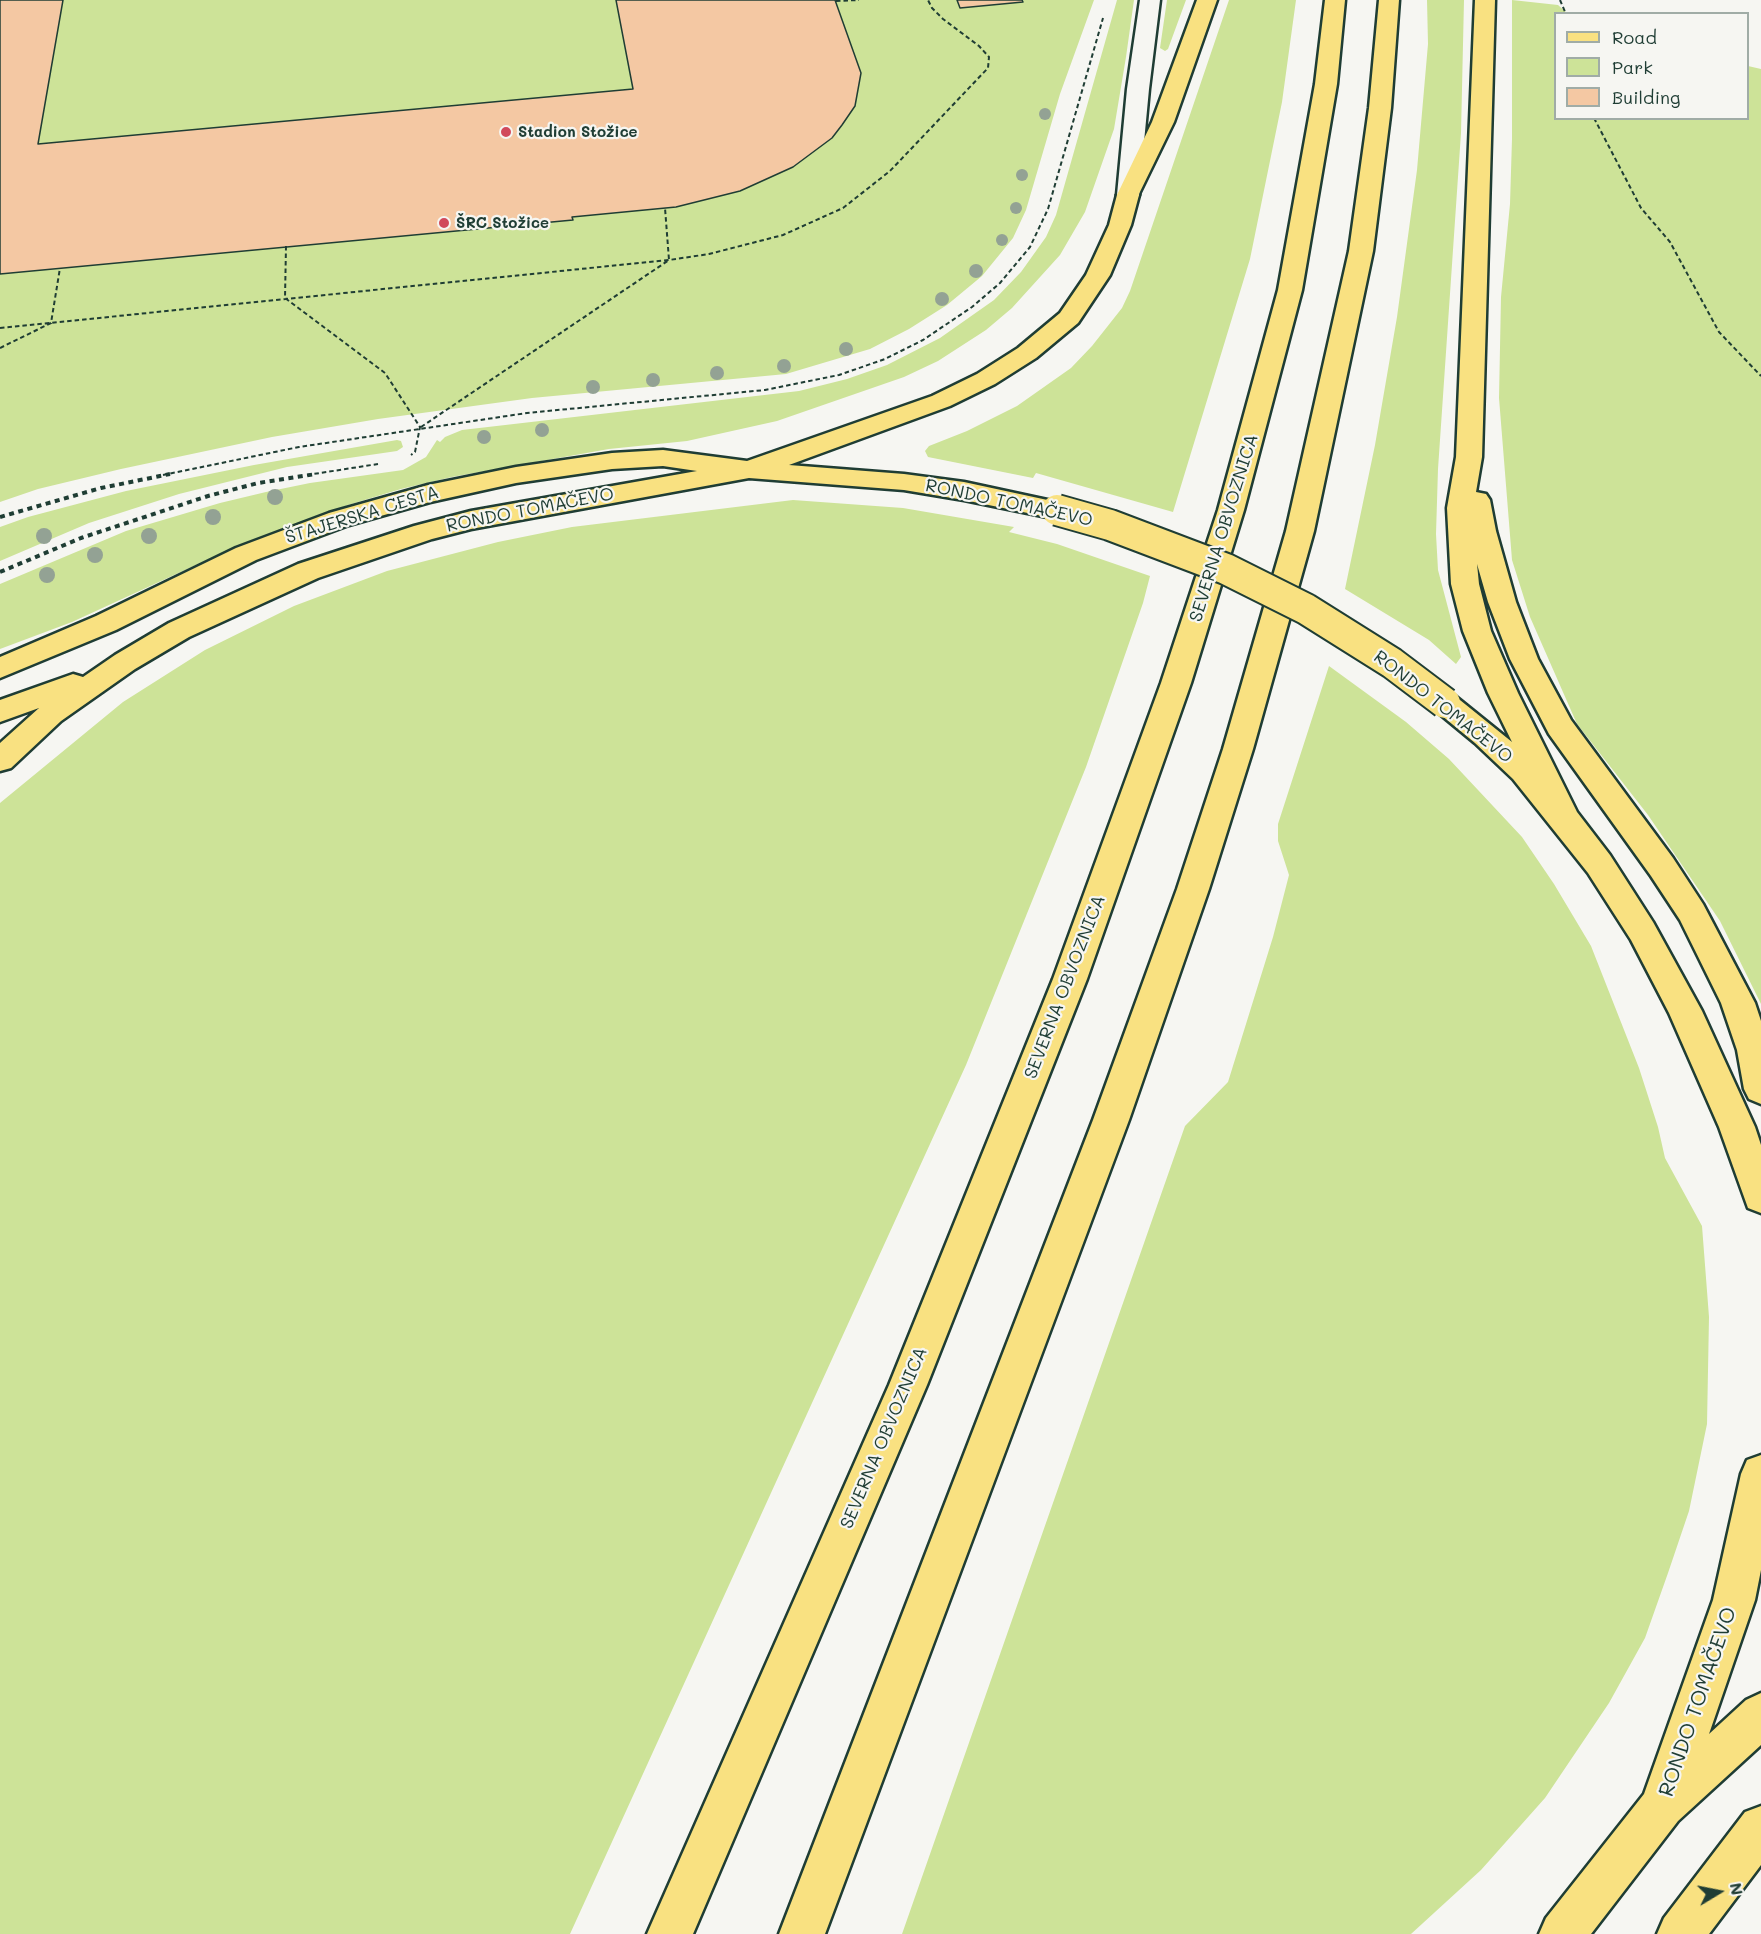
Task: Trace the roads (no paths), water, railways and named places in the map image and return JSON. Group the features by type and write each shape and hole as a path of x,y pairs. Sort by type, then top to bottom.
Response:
{"main road":[{"path":"749,470 941,401 986,379 1027,353 1069,318 1098,275 1120,225 1128,195 1138,89 1150,0"},
{"path":"1128,195 1163,122 1207,0"},
{"name":"SEVERNA OBVOZNICA","path":"670,1934 912,1374 1070,979 1176,683 1231,510 1290,290 1326,84 1335,0"},
{"path":"801,1934 874,1749 1111,1119 1193,889 1238,748 1300,531 1361,251 1380,108 1389,0"},
{"path":"1485,0 1469,457 1460,508 1465,584 1477,631 1503,693 1565,819"},
{"path":"1469,457 1482,531 1502,602 1524,659 1560,726 1662,867 1692,913 1737,1003 1754,1050 1761,1089"},
{"name":"ŠTAJERSKA CESTA","path":"0,668 106,623 246,555 339,519 429,494 516,475 612,461 663,458 749,470"},
{"name":"RONDO TOMAČEVO","path":"0,760 51,714 125,662 179,630 308,570 424,532 514,511 749,470 904,482 964,491 1058,510 1110,525 1178,549 1296,604 1392,663 1486,735 1524,771 1599,864 1642,931 1685,1011 1728,1106 1761,1187"},
{"path":"0,711 125,662"},
{"name":"RONDO TOMAČEVO","path":"1562,1934 1661,1808 1734,1600 1761,1474"},
{"path":"1661,1808 1761,1715"},
{"path":"1680,1934 1761,1828"}],"place":[{"name":"Stadion Stožice","path":"506,132"},
{"name":"ŠRC Stožice","path":"444,223"}]}
